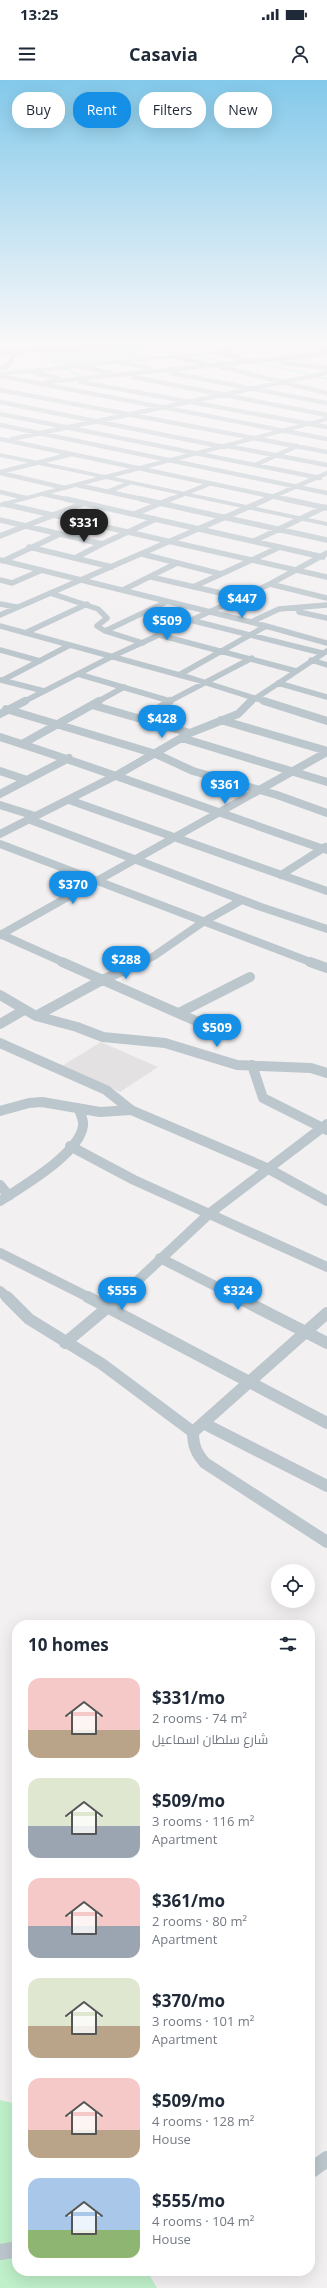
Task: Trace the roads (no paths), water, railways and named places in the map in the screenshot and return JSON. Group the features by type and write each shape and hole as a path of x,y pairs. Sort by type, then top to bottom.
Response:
{"street":[{"path":"34,446 209,484 326,507"},
{"path":"96,446 327,493"},
{"path":"0,473 34,463 105,446"},
{"path":"158,446 327,479"},
{"path":"2,504 225,446"},
{"path":"225,446 327,465"},
{"path":"297,446 327,452"},
{"path":"134,514 256,465 297,446"},
{"path":"0,455 104,478 186,493 327,524"},
{"path":"0,473 65,488"},
{"path":"0,615 327,473"},
{"path":"107,492 129,483"},
{"path":"77,485 327,540"},
{"path":"0,492 26,498"},
{"path":"43,494 324,557"},
{"path":"0,536 84,503"},
{"path":"2,504 128,531 327,577"},
{"path":"254,541 326,507"},
{"path":"74,558 156,519"},
{"path":"0,520 102,544"},
{"path":"2,560 27,552 29,547 60,534"},
{"path":"29,547 112,567"},
{"path":"193,587 280,547"},
{"path":"0,714 113,656 238,597 270,584 295,570 324,557 327,553"},
{"path":"142,554 221,574"},
{"path":"2,560 166,602 208,611 327,643"},
{"path":"122,590 177,563"},
{"path":"0,589 42,570"},
{"path":"151,577 238,597"},
{"path":"0,580 12,583"},
{"path":"270,584 327,598"},
{"path":"50,593 87,604 103,613 107,618 97,626 105,631 143,643"},
{"path":"105,631 166,602"},
{"path":"0,604 16,607"},
{"path":"25,633 87,604"},
{"path":"250,622 276,610 327,605"},
{"path":"286,608 327,618"},
{"path":"190,620 249,636 324,652"},
{"path":"0,626 113,656 255,697 327,721"},
{"path":"179,675 266,626"},
{"path":"159,635 252,658 296,671"},
{"path":"1,680 70,645"},
{"path":"0,650 40,661"},
{"path":"0,834 117,776 190,733 238,714 255,697 324,652"},
{"path":"142,719 170,701 252,658"},
{"path":"311,660 327,665"},
{"path":"78,674 170,701"},
{"path":"1,680 44,691"},
{"path":"278,683 327,697"},
{"path":"22,744 124,687"},
{"path":"92,705 190,733"},
{"path":"0,707 156,754 194,770 261,790 327,813"},
{"path":"221,720 327,752"},
{"path":"0,737 69,758 219,813 326,848"},
{"path":"182,738 327,782"},
{"path":"0,934 327,752"},
{"path":"0,794 69,758"},
{"path":"0,771 27,780"},
{"path":"70,800 327,891"},
{"path":"0,805 242,900 327,929"},
{"path":"0,844 327,968"},
{"path":"280,875 326,848"},
{"path":"36,1016 102,980 154,956 203,922 242,900"},
{"path":"0,934 205,1025"},
{"path":"179,1013 250,977"},
{"path":"0,995 36,1016 103,1037 165,1042 237,1065 311,1068 327,1073"},
{"path":"0,1024 24,1010"},
{"path":"0,1043 106,1090 119,1098 122,1104 130,1110 267,1168 327,1201"},
{"path":"65,1343 109,1308 160,1258 210,1213 267,1168 325,1127 263,1098 252,1065"},
{"path":"0,1111 29,1102 42,1102 100,1112 130,1110"},
{"path":"0,1185 4,1198 31,1182 63,1155 84,1127 83,1119 78,1108"},
{"path":"70,1146 134,1180 327,1267"},
{"path":"0,1253 109,1308 248,1383 327,1423"},
{"path":"160,1258 327,1343"},
{"path":"0,1291 29,1319 65,1343 102,1364 193,1432"},
{"path":"193,1432 327,1313"},
{"path":"203,1423 327,1486"},
{"path":"193,1432 194,1452 205,1463 327,1542"},
{"path":"315,2167 327,2159"},
{"path":"0,2252 12,2250"}]}
